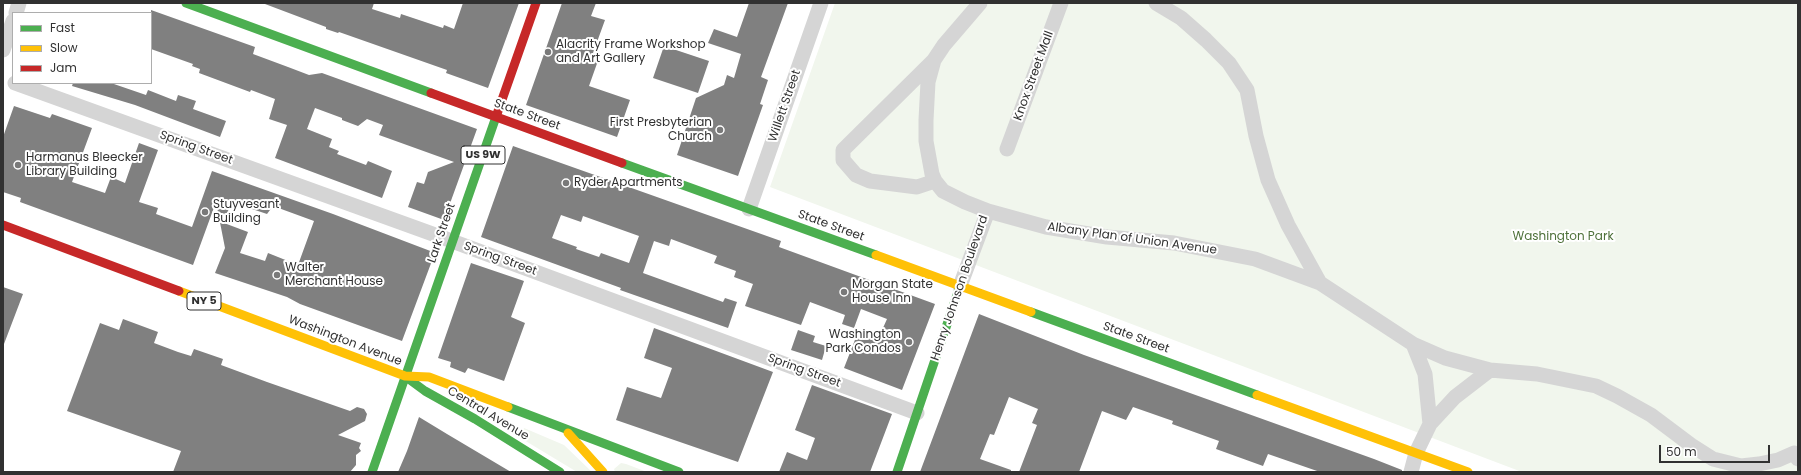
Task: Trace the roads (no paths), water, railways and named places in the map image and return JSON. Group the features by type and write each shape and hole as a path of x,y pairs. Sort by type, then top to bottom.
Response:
{"street":[{"name":"State Street","path":"186,3 1468,472"},
{"name":"Lark Street","path":"372,472 536,3"},
{"name":"Willett Street","path":"749,209 821,3"},
{"path":"934,60 928,82 926,120 929,160 935,181 917,187 870,181 856,175 843,160 843,150 934,60 948,40 980,3"},
{"name":"Knox Street Mall","path":"1006,150 1061,3"},
{"path":"1156,3 1181,18 1206,40 1229,63 1246,90 1256,136 1268,180 1288,226 1320,283"},
{"path":"3,50 12,24"},
{"name":"Spring Street","path":"17,84 452,241 917,413"},
{"name":"Henry Johnson Boulevard","path":"897,472 960,286 988,211 965,202 944,191 935,181"},
{"name":"Albany Plan of Union Avenue","path":"988,211 1046,227 1107,237 1174,243 1255,259 1320,283 1413,344 1445,358 1490,370 1537,374 1596,386 1618,396 1651,415 1691,445 1713,459 1741,466 1759,464 1796,456"},
{"name":"Washington Avenue","path":"3,225 405,376 429,377 679,472"},
{"path":"1413,344 1425,374 1430,424"},
{"path":"1411,472 1416,453 1430,424 1456,397 1490,370"},
{"name":"Central Avenue","path":"405,376 425,391 560,472"},
{"name":"NY 5","path":"565,429 603,472"}],"place":[{"name":"Alacrity Frame Workshop and Art Gallery","path":"548,52"},
{"name":"First Presbyterian Church","path":"720,130"},
{"name":"Harmanus Bleecker Library Building","path":"18,165"},
{"name":"Ryder Apartments","path":"566,183"},
{"name":"Stuyvesant Building","path":"205,212"},
{"name":"Walter Merchant House","path":"277,275"},
{"name":"Morgan State House Inn","path":"844,292"},
{"name":"Washington Park Condos","path":"909,342"}],"park label":[{"name":"Washington Park","path":"1563,237"}]}
